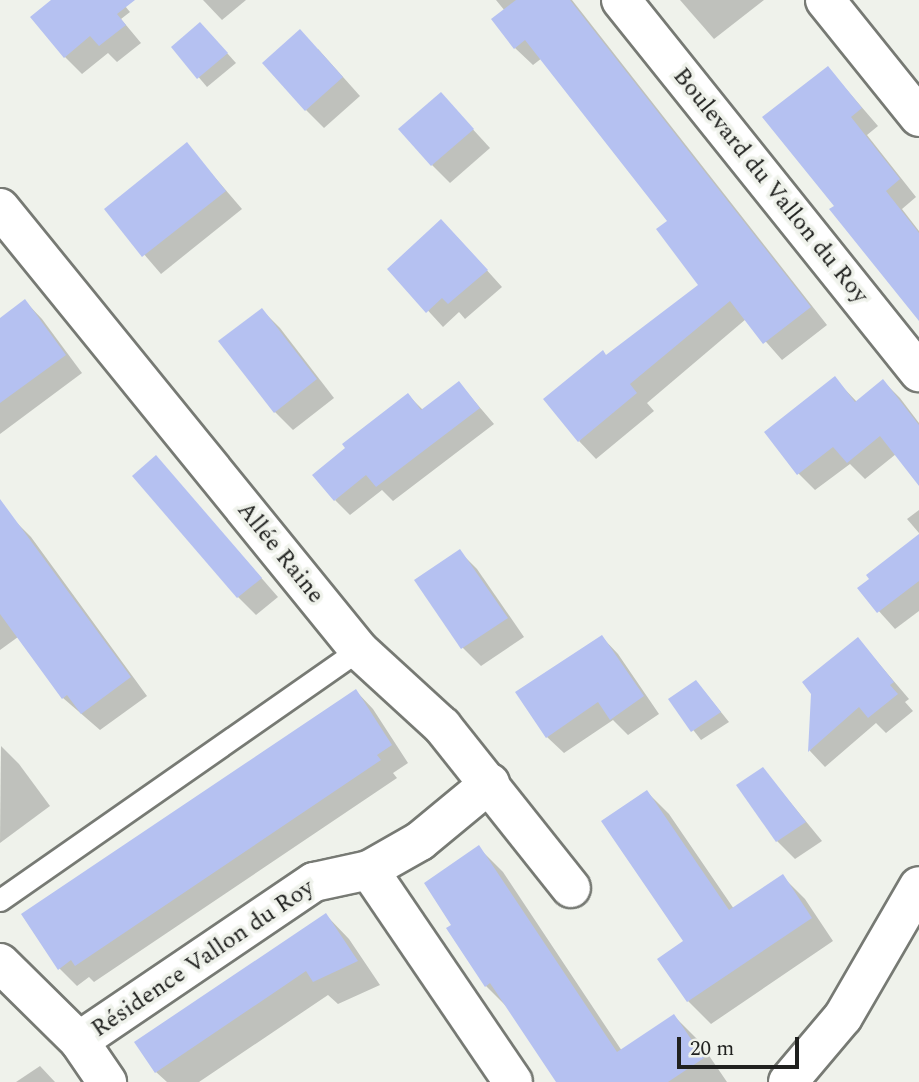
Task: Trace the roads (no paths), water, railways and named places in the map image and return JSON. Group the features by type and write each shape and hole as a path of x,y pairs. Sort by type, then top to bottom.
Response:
{"street":[{"name":"Boulevard du Vallon du Roy","path":"621,0 919,372"},
{"path":"825,0 919,117"},
{"name":"Allée Raine","path":"5,223 359,650 442,726 571,888"},
{"name":"Résidence Vallon du Roy","path":"79,1041 314,882 369,870 420,841 490,783"},
{"path":"369,870 513,1082"},
{"path":"788,1082 843,1017 919,886"},
{"path":"0,962 79,1041 107,1082"}],"lane":[{"path":"0,900 359,650"}]}
